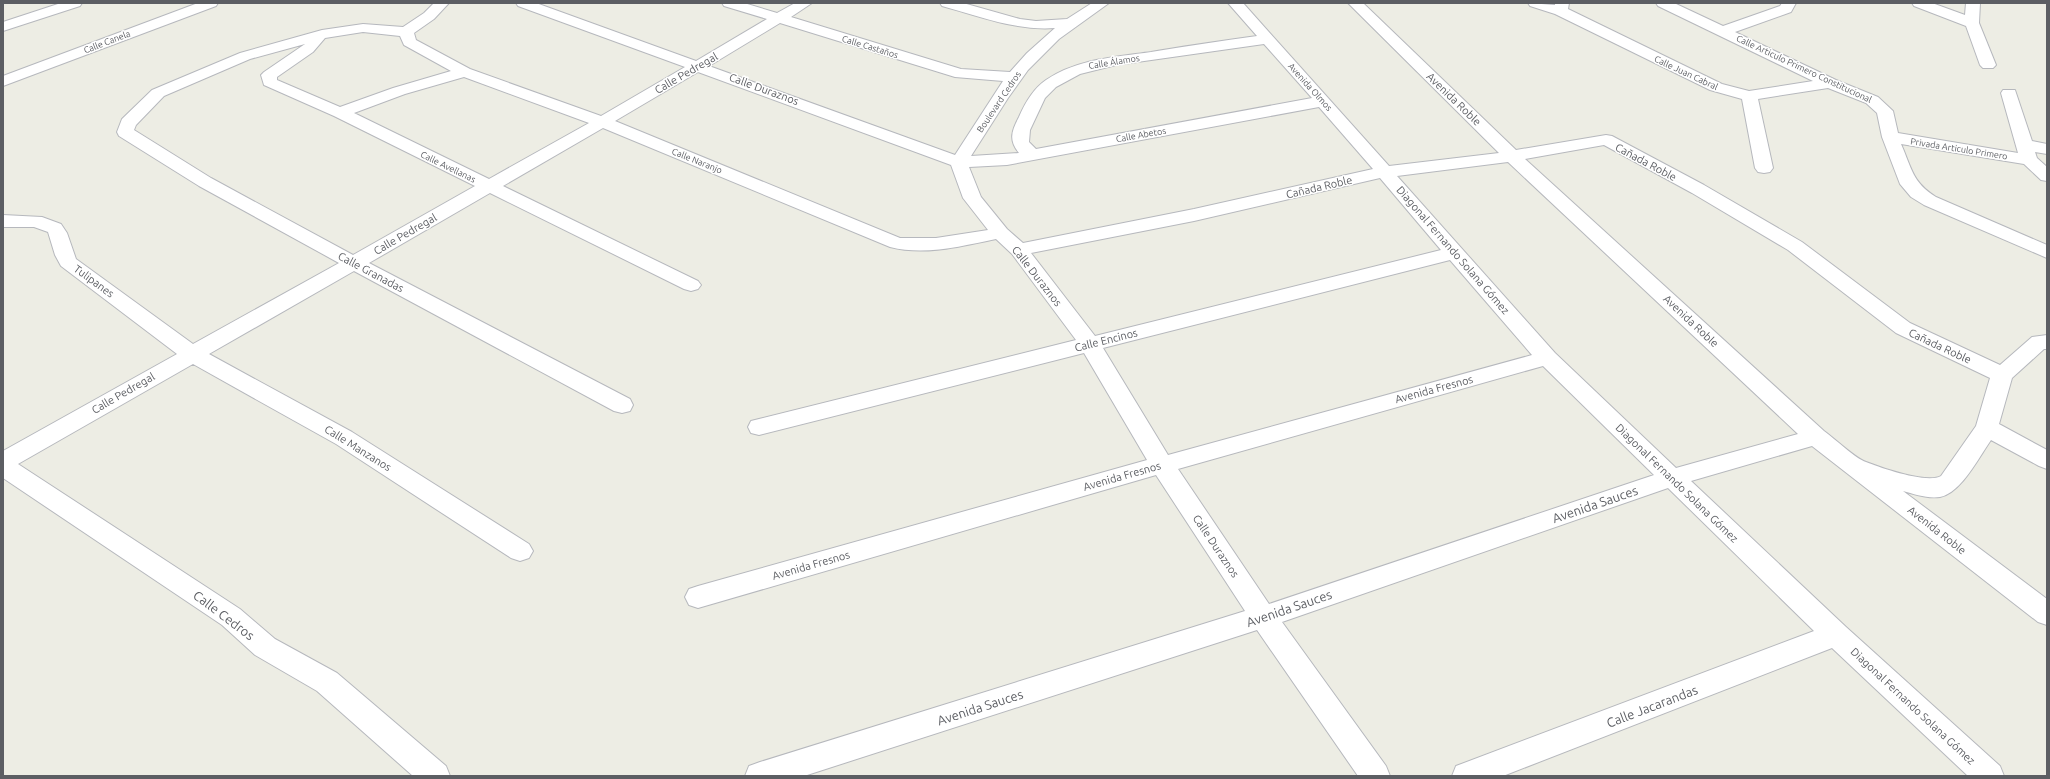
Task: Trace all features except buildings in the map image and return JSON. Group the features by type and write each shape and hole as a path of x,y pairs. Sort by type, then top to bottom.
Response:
{"street":[{"path":"3,27 74,3"},
{"name":"Calle Canela","path":"3,81 211,3"},
{"path":"322,34 363,28 406,32 430,16 442,3"},
{"name":"Calle Duraznos","path":"523,3 700,66 958,162 972,198 1000,233 1018,250 1090,344 1162,465 1263,617 1375,776"},
{"name":"Calle Castaños","path":"729,3 960,74 1014,78"},
{"name":"Calle Pedregal","path":"3,462 700,66 805,3"},
{"name":"Boulevard Cedros","path":"958,162 1014,78 1029,59 1071,24 1102,3"},
{"name":"Avenida Olmos","path":"1235,3 1385,172"},
{"name":"Avenida Roble","path":"1355,3 1512,156 1816,437 2047,614"},
{"name":"Calle Juan Cabral","path":"1535,3 1561,7 1581,22 1716,87 1749,96"},
{"name":"Calle Articulo Primero Constitucional","path":"1663,3 1830,83 1872,100 1885,111 1890,137 1909,184 1917,193 1930,201 2047,252"},
{"path":"1724,31 1786,9 1789,3"},
{"path":"1919,3 1972,23"},
{"path":"1973,3 1972,23 1988,65"},
{"path":"954,4 989,16 1036,26 1071,24"},
{"name":"Calle Naranjo","path":"406,32 409,42 424,52 465,72 602,122 897,243 919,246 944,244 1000,233"},
{"name":"Calle Avellanas","path":"322,34 308,49 269,75 270,82 340,113 691,285"},
{"name":"Calle Granadas","path":"322,34 245,56 158,93 128,123 125,132 205,182 622,405"},
{"name":"Calle Álamos","path":"1032,155 1022,147 1020,142 1020,131 1041,92 1051,83 1067,74 1099,64 1267,39"},
{"path":"340,113 399,91 465,72"},
{"path":"1764,168 1749,96 1830,83"},
{"path":"2009,93 2026,153 2047,176"},
{"name":"Calle Abetos","path":"958,162 1007,160 1323,101"},
{"name":"Privada Articulo Primero","path":"1890,137 2026,153 2047,149"},
{"name":"Cañada Roble","path":"1018,250 1194,215 1385,172 1512,156 1606,140 1698,189 1795,246 1903,328 1925,340 2002,375"},
{"name":"Diagonal Fernando Solana Gómez","path":"1385,172 1547,358 1836,635 1989,776"},
{"name":"Tulipanes","path":"3,221 31,221 50,224 57,232 62,250 68,262 192,354"},
{"name":"Calle Encinos","path":"759,427 1454,253"},
{"path":"1855,467 1918,486 1939,488 1949,482 1987,428 2002,375 2039,342 2047,342"},
{"name":"Calle Manzanos","path":"192,354 344,438 520,551"},
{"name":"Avenida Fresnos","path":"698,597 1162,465 1547,358"},
{"path":"1987,428 2047,460"},
{"name":"Avenida Sauces","path":"760,776 1263,617 1671,478 1816,437"},
{"name":"Calle Cedros","path":"3,466 231,617 265,647 327,682 435,776"},
{"name":"Calle Jacarandas","path":"1467,776 1836,635"}]}
